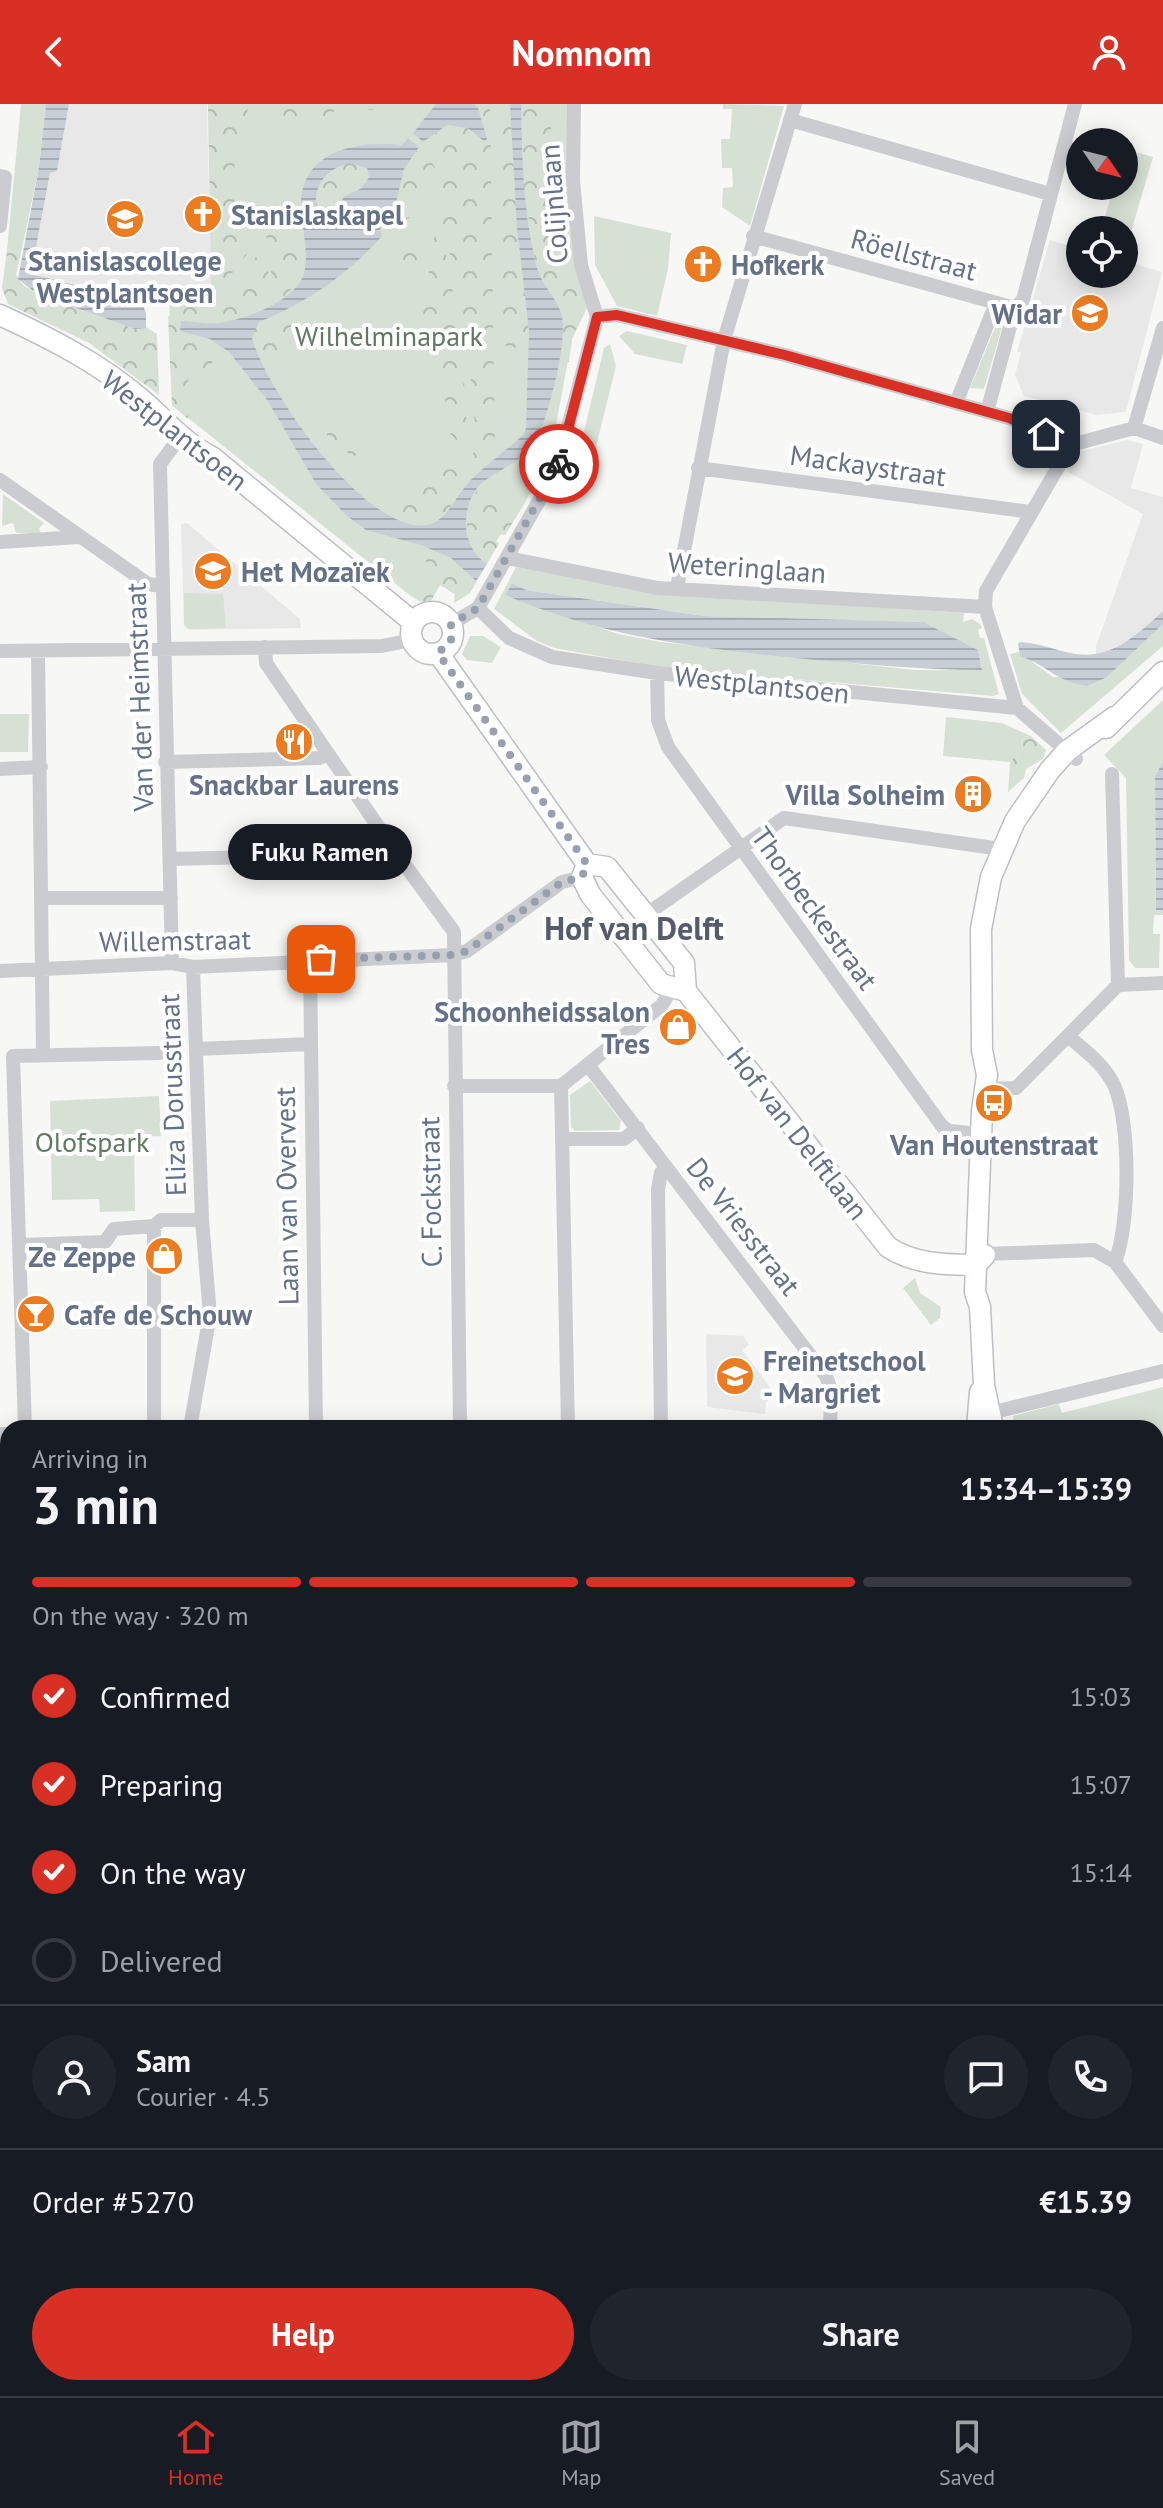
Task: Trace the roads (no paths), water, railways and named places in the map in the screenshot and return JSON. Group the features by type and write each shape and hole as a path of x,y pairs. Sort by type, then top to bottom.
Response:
{"street":[{"name":"Colijnlaan","path":"574,104 573,181 581,265 597,317"},
{"path":"677,588 724,340 795,104"},
{"path":"987,412 1015,308 1023,300 1075,104"},
{"path":"790,120 1050,194"},
{"path":"0,226 2,177"},
{"name":"Röellstraat","path":"753,236 1015,308"},
{"path":"956,403 996,303"},
{"name":"Westplantsoen","path":"0,315 68,349 142,399 180,437 212,457 412,631"},
{"path":"451,624 478,608 557,469 597,317 617,315 724,340 987,412 1020,422 1071,445 1134,428 1163,438"},
{"path":"1134,428 1163,328"},
{"name":"Van der Heimstraat","path":"172,963 160,464 180,437"},
{"path":"1071,445 986,591 985,607 1017,708 1072,755"},
{"name":"Mackaystraat","path":"698,468 1031,512"},
{"path":"0,480 148,584 161,586"},
{"path":"0,542 79,537"},
{"name":"Weteringlaan","path":"505,564 658,588 985,607"},
{"name":"Westplantsoen","path":"478,608 509,638 552,657 657,673 1017,708"},
{"path":"0,651 382,646 412,631 423,613 436,612 451,624"},
{"path":"412,631 422,652 438,653 451,641 451,624"},
{"name":"C. Fockstraat","path":"265,647 266,663 454,932 460,1420"},
{"path":"38,651 43,1055"},
{"name":"Hof van Delftlaan","path":"438,653 584,871 585,888 661,984 678,990 888,1247 900,1255 942,1265 979,1257"},
{"path":"986,1420 979,1394 984,1385 980,1307 985,1293 979,1257 985,1221 981,1209 983,1089 977,1067 982,1050 981,929 991,877 1001,849 1039,788 1163,672"},
{"name":"Thorbeckestraat","path":"657,673 661,736 739,847 942,1126 949,1131 982,1134"},
{"path":"165,762 319,758 328,754"},
{"path":"0,769 41,767"},
{"path":"1112,774 1118,985"},
{"path":"647,914 784,818 1001,849"},
{"path":"170,859 397,854"},
{"name":"Hof van Delftlaan","path":"584,871 607,867 647,914 684,963 678,990"},
{"path":"453,955 467,951 562,882 584,871"},
{"path":"43,898 171,898"},
{"name":"Willemstraat","path":"0,971 172,963 193,967 453,955"},
{"name":"Laan van Overvest","path":"310,962 316,1420"},
{"name":"Eliza Dorusstraat","path":"191,1420 210,1315 202,1220 193,967"},
{"path":"983,1089 997,1091 1016,1088 1118,985 1163,983"},
{"path":"454,1086 561,1086 678,990"},
{"path":"1068,1036 1103,1066 1119,1101 1124,1223 1122,1247 1115,1262"},
{"path":"197,1049 310,1044"},
{"path":"25,1420 13,1056 160,1053"},
{"name":"De Vriesstraat","path":"588,1065 830,1382 830,1420"},
{"path":"561,1086 568,1420"},
{"path":"562,1139 624,1139 638,1128"},
{"path":"661,1420 658,1189 661,1173 666,1167"},
{"path":"20,1245 105,1242 114,1229 154,1226 161,1220 202,1220"},
{"path":"154,1226 154,1420"},
{"path":"979,1257 1094,1250 1115,1262 1163,1326"},
{"path":"997,1420 1163,1371"}],"place":[{"name":"Stanislaskapel","path":"203,214"},
{"name":"Stanislascollege Westplantsoen","path":"125,219"},
{"name":"Hofkerk","path":"703,264"},
{"name":"Widar","path":"1090,313"},
{"name":"Het Mozaïek","path":"213,571"},
{"name":"Snackbar Laurens","path":"294,742"},
{"name":"Villa Solheim","path":"973,794"},
{"name":"Fuku Ramen","path":"321,959"},
{"name":"Schoonheidssalon Tres","path":"678,1027"},
{"name":"Van Houtenstraat","path":"994,1103"},
{"name":"Ze Zeppe","path":"164,1256"},
{"name":"Cafe de Schouw","path":"36,1314"},
{"name":"Freinetschool - Margriet","path":"735,1376"}],"district":[{"name":"Hof van Delft","path":"634,928"}],"park label":[{"name":"Wilhelminapark","path":"389,335"},
{"name":"Olofspark","path":"92,1141"}]}
